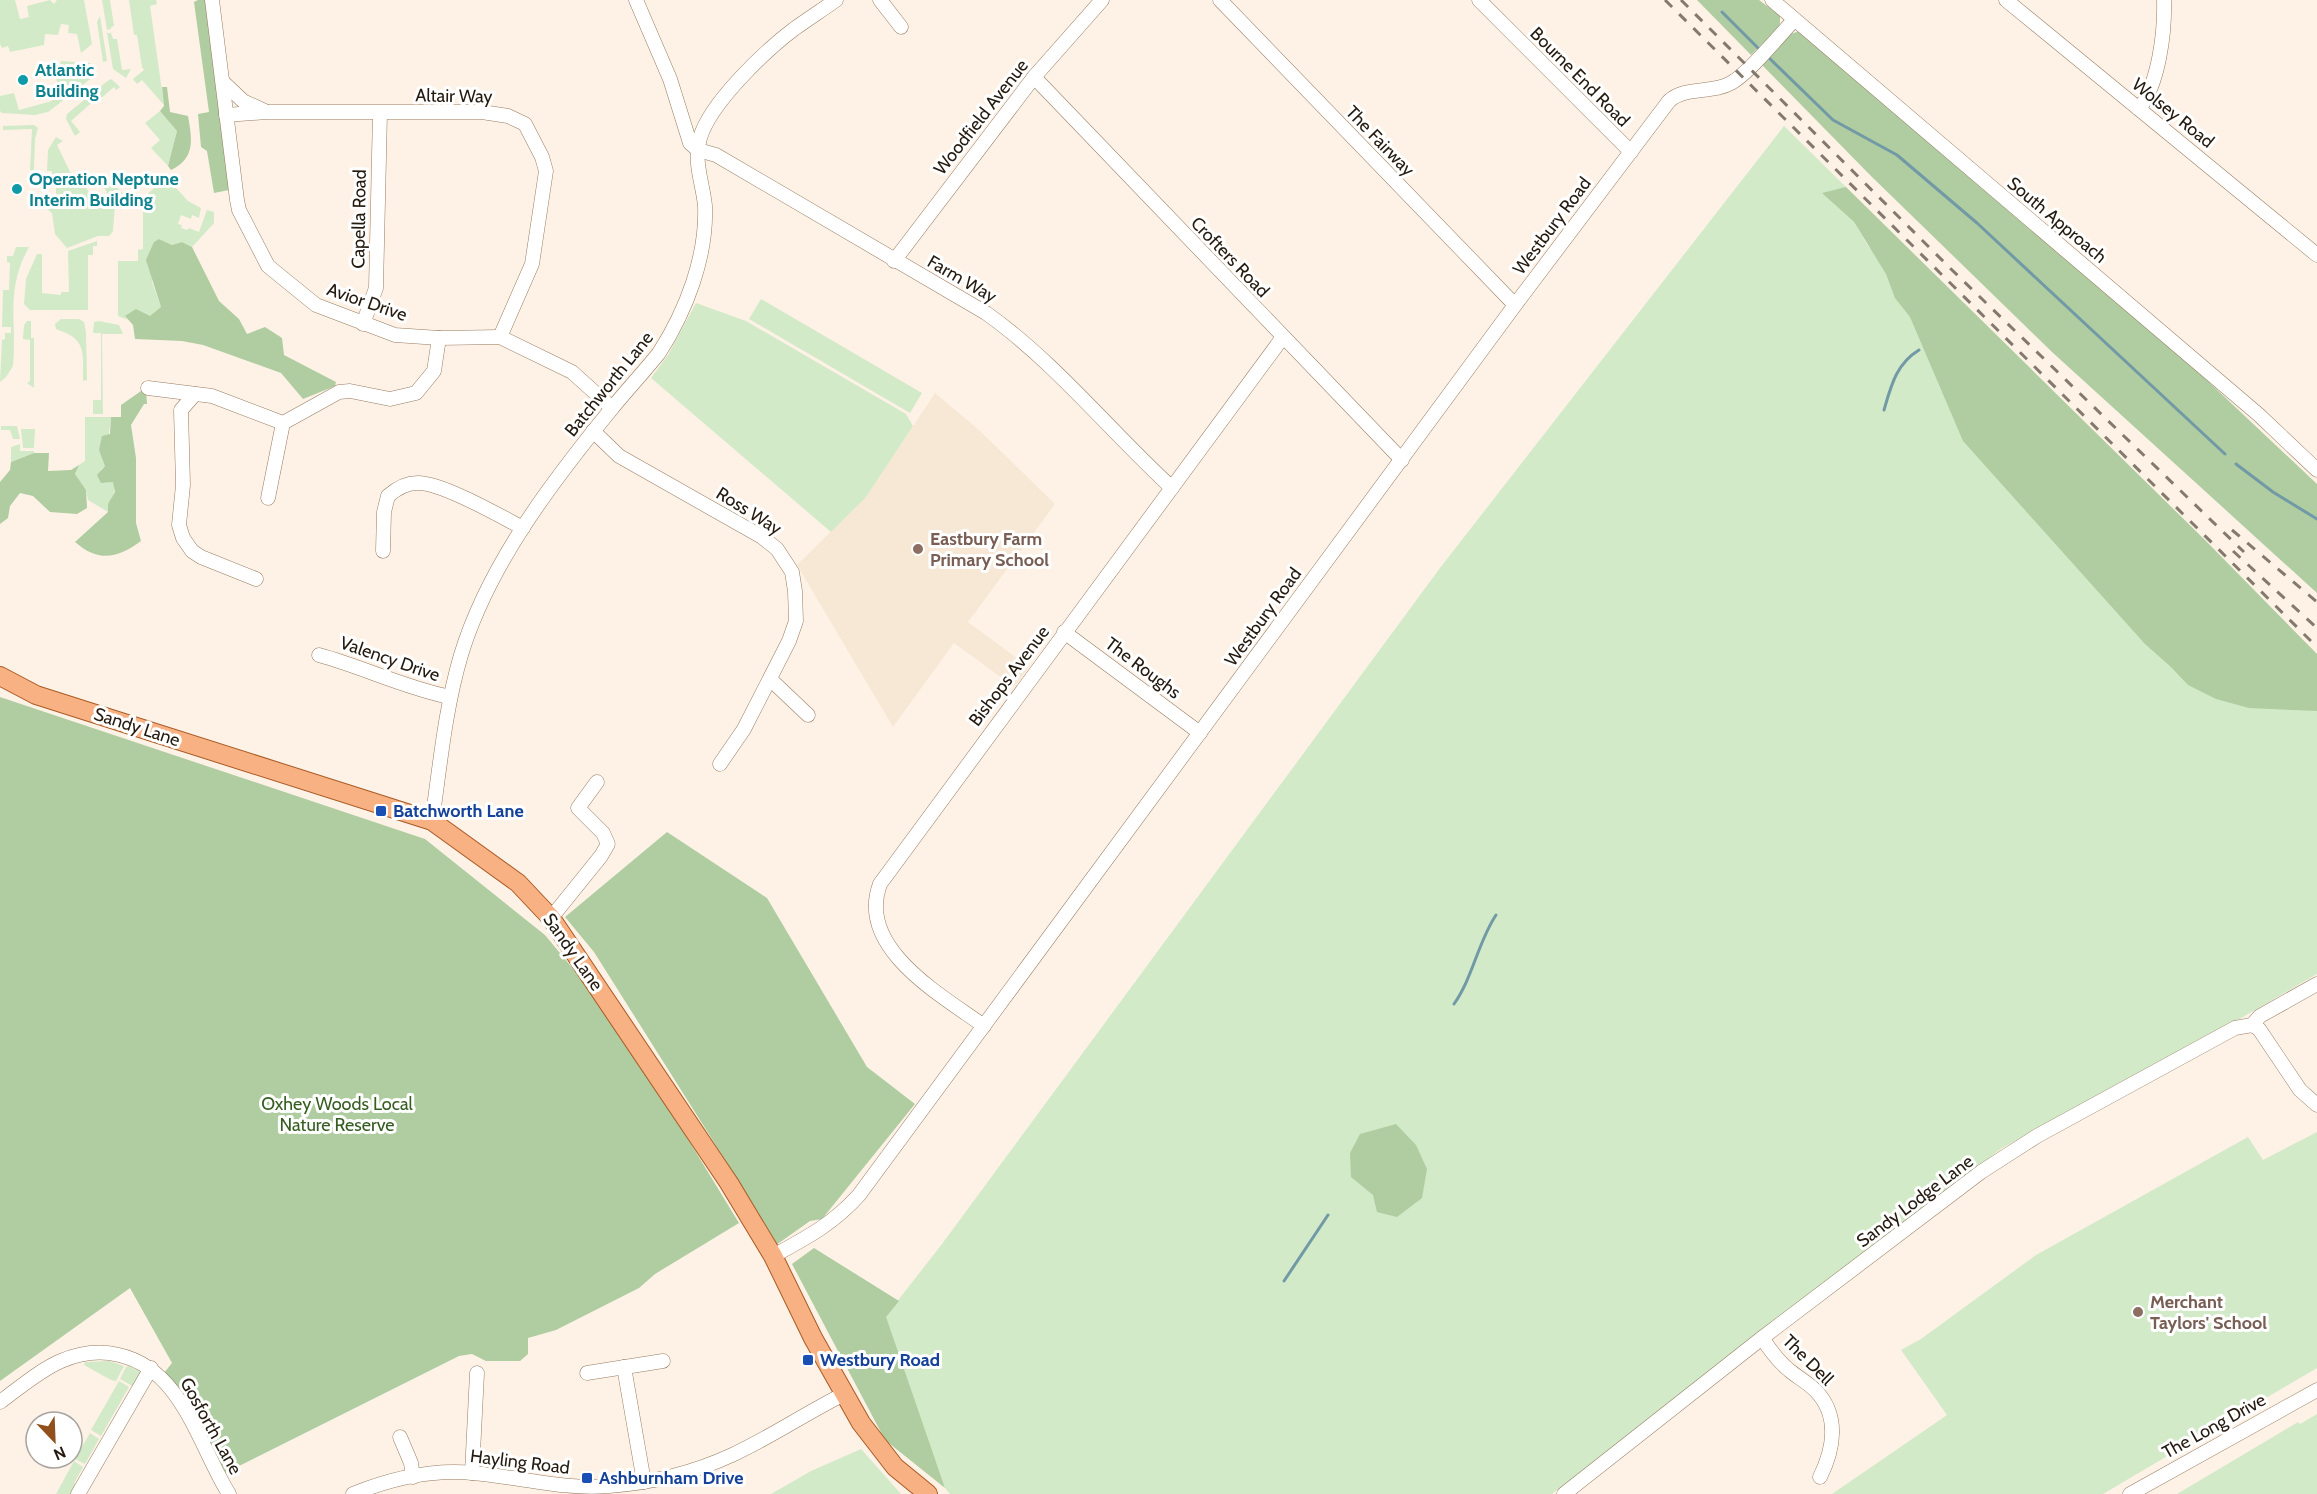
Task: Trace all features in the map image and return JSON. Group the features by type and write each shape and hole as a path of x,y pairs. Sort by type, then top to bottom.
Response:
{"main road":[{"name":"Sandy Lane","path":"0,676 36,695 432,821 518,883 551,918 729,1184 773,1256 813,1338 861,1423 895,1467 928,1494"}],"street":[{"name":"Avior Drive","path":"212,0 239,210 268,266 316,304 395,335 439,338 500,337 572,372 612,408"},
{"path":"636,0 670,80 687,141 698,150"},
{"name":"Batchworth Lane","path":"432,821 450,697 461,655 502,564 552,484 659,352 674,327 690,292 702,245 705,214 698,150 702,131 715,108 764,56 793,30 836,0"},
{"path":"880,0 901,27"},
{"name":"Woodfield Avenue","path":"894,261 1034,77 1102,0"},
{"name":"The Fairway","path":"1220,0 1515,306"},
{"name":"Bourne End Road","path":"1479,0 1631,152"},
{"name":"South Approach","path":"1772,0 2250,407 2317,470"},
{"name":"Wolsey Road","path":"2006,0 2317,255"},
{"path":"2139,109 2146,99 2154,74 2164,27 2164,0"},
{"name":"Westbury Road","path":"773,1256 815,1233 842,1214 859,1195 1515,306 1673,97 1684,93 1718,89 1736,81 1794,20"},
{"name":"Crofters Road","path":"1034,77 1402,460"},
{"path":"223,82 243,101 267,112"},
{"name":"Altair Way","path":"226,115 267,112 494,113 520,120 528,128 546,171 529,272 500,337"},
{"name":"Capella Road","path":"363,324 376,288 380,113"},
{"name":"Farm Way","path":"698,150 716,155 986,313 1007,328 1052,368 1172,488"},
{"name":"Bishops Avenue","path":"984,1026 899,961 891,952 876,915 875,900 884,875 1283,337"},
{"path":"268,498 283,423 339,392 350,391 390,399 416,393 434,371 439,338"},
{"path":"148,388 195,394 231,402 283,423"},
{"path":"170,391 182,410 183,484 179,525 183,538 192,551 201,557 256,579"},
{"path":"182,410 195,394"},
{"name":"Ross Way","path":"593,431 620,456 771,543 784,558 794,580 796,621 794,630 744,729 720,764"},
{"path":"382,551 386,503 393,492 410,483 420,482 432,486 523,528"},
{"name":"The Roughs","path":"1064,633 1200,733"},
{"name":"Valency Drive","path":"318,655 450,697"},
{"path":"770,680 808,715"},
{"path":"551,918 608,844 603,833 578,808 597,782"},
{"name":"Sandy Lodge Lane","path":"1564,1494 1762,1338 1976,1176 2037,1136 2235,1028 2252,1025 2260,1016 2317,984"},
{"path":"2252,1025 2259,1029 2300,1090 2317,1104"},
{"name":"The Dell","path":"1762,1338 1777,1359 1816,1391 1827,1409 1833,1439 1821,1477"},
{"name":"Gosforth Lane","path":"0,1402 60,1361 92,1352 132,1358 151,1368 166,1382 186,1413 229,1494"},
{"path":"587,1373 663,1361"},
{"path":"624,1367 644,1482"},
{"path":"78,1494 151,1368"},
{"path":"472,1473 477,1373"},
{"name":"The Long Drive","path":"2130,1494 2317,1390"},
{"name":"Hayling Road","path":"353,1494 413,1477 472,1473 570,1491 644,1482 696,1469 733,1455 844,1394"},
{"path":"399,1437 411,1463 413,1477"},
{"path":"396,1480 399,1494"}],"shaded area":[{"name":"Eastbury Farm Primary School","path":"935,393 979,430 1055,504 968,622 1029,667 1014,687 954,643 893,727 797,565 866,497"}],"green space":[{"path":"0,0 15,0 20,19 29,17 27,6 50,0 54,4 57,0 84,0 92,44 81,53 77,34 68,33 69,25 61,24 58,35 45,34 44,45 10,52 8,46 2,48 0,44"},
{"path":"102,0 110,0 114,26 107,30"},
{"path":"129,0 156,0 157,4 150,6 164,105 142,80 137,84 133,79 144,70 137,35 134,35"},
{"path":"206,0 229,190 214,193 207,151 201,147 198,114 209,112 194,2"},
{"path":"1697,0 1759,0 1780,16 1780,23 1778,29 1751,55"},
{"path":"100,16 107,61 103,62 97,22"},
{"path":"1800,31 2160,336 2317,484 2317,593 2052,352 1871,176 1761,64 1784,36"},
{"path":"107,33 111,33 113,39 117,39 122,70 131,69 126,78 113,69"},
{"path":"61,61 90,63 94,68 93,77 48,112 35,115 0,111 0,96 14,93 19,110 52,101 50,94 60,91 56,78"},
{"path":"111,79 120,87 116,90 114,87 99,100 97,98 71,121 80,132 75,136 66,119 67,114"},
{"path":"162,87 167,87 170,112 188,116 191,132 190,147 185,160 171,170 168,166 177,131 160,111 164,106"},
{"path":"160,111 177,131 168,166 151,148 160,140 145,123"},
{"path":"34,125 38,128 35,139 34,170 30,170 32,129 3,130 3,126"},
{"path":"1784,126 1846,187 1834,204 1854,222 1868,246 1928,309 2317,679 2317,974 2181,1053 2002,1148 1552,1494 950,1494 945,1488 885,1317 942,1244 1440,568"},
{"path":"56,137 63,141 57,145 76,184 81,181 96,201 101,197 115,205 113,231 109,236 98,236 67,248 55,234 52,213 46,208 56,204 56,180 52,177 52,171 47,171 48,150"},
{"path":"166,177 188,201 201,208 199,218 192,215 191,219 181,215 178,224 182,225 181,228 199,232 207,210 214,212 214,223 192,247 182,242 172,245 159,239 152,282 161,307 150,317 125,317 128,320 118,316 118,261 138,261 138,250 143,249 143,208 139,202"},
{"path":"104,181 109,187 113,183 123,194 116,196 106,193 101,184"},
{"path":"1846,187 2206,541 2317,654 2317,711 2249,708 2216,699 2188,685 2145,644 1963,441 1910,317 1895,298 1886,274 1854,222 1822,193"},
{"path":"159,239 172,245 182,242 192,247 219,301 239,319 247,334 265,327 282,338 284,355 336,382 335,386 303,399 281,373 203,345 182,341 135,339 133,325 125,316 136,309 150,316 161,307 146,260 154,242"},
{"path":"97,241 97,246 93,246 93,255 88,255 88,310 30,310 24,304 26,279 37,254 42,254 42,293 61,295 61,292 69,292 68,251"},
{"path":"16,247 29,247 14,291 13,366 0,382 2,340 5,339 5,333 11,333 11,327 2,327 3,290 9,290 10,263 7,262 7,256 13,256"},
{"path":"761,299 922,393 910,413 749,319"},
{"path":"696,303 746,321 906,414 913,426 866,497 831,532 651,378 668,355"},
{"path":"61,319 79,319 84,322 87,380 83,381 83,354 78,342 56,329 55,324"},
{"path":"27,321 31,321 31,338 34,338 34,388 27,383 30,381 30,340 23,339 24,325"},
{"path":"94,322 119,325 123,334 102,334 103,414 93,414 93,400 101,400 101,333 93,333"},
{"path":"146,390 147,404 144,404 131,425 136,458 136,523 141,541 133,547 108,556 92,553 75,542 108,512 108,504 115,492 113,482 101,483 97,475 105,466 99,450 102,436 110,434 111,417 121,417 121,405"},
{"path":"85,417 111,417 105,466 101,469 106,483 113,481 114,485 108,512 88,500 86,490 75,474 79,465 85,461"},
{"path":"1,426 17,426 20,439 13,439 10,430 1,430"},
{"path":"21,429 35,429 34,448 23,448"},
{"path":"20,444 20,451 34,451 34,453 11,462 11,447"},
{"path":"34,453 49,453 48,471 71,470 79,465 75,474 86,490 87,508 77,514 50,512 33,496 20,493 10,506 8,518 0,524 0,482 10,470 11,462"},
{"name":"Oxhey Woods Local Nature Reserve","path":"0,697 425,839 545,935 579,976 650,1077 739,1223 655,1274 639,1288 556,1330 528,1338 528,1354 520,1361 486,1361 472,1354 459,1356 223,1474 164,1373 172,1363 130,1288 0,1381"},
{"path":"667,832 767,898 867,1067 915,1104 822,1219 810,1221 776,1245 758,1212 594,952 565,917"},
{"path":"1396,1124 1416,1145 1427,1169 1422,1198 1397,1217 1377,1212 1373,1195 1351,1177 1350,1153 1360,1134"},
{"name":"Merchant Taylors' School","path":"2317,1132 2317,1368 2103,1494 1832,1494 1947,1415 1901,1350 1921,1339 2036,1255 2248,1137 2263,1160"},
{"path":"814,1248 899,1301 886,1317 945,1488 885,1440 792,1264"},
{"path":"109,1361 124,1366 116,1381 84,1365 85,1362"},
{"path":"129,1366 143,1373 134,1387 120,1379 126,1367"},
{"path":"119,1381 129,1387 101,1436 91,1430"},
{"path":"2317,1414 2317,1494 2177,1494 2298,1422 2300,1424"},
{"path":"90,1433 99,1439 85,1464 84,1464 84,1443"},
{"path":"861,1449 901,1494 771,1494 811,1471"},
{"path":"69,1470 81,1470 74,1483 79,1487 74,1494 56,1494"}],"waterway":[{"path":"1722,12 1761,51"},
{"path":"1766,55 1833,120 1897,155 1977,223 2225,454"},
{"path":"1884,410 1892,384 1900,369 1919,350"},
{"path":"2236,464 2273,492 2317,519"},
{"path":"1454,1004 1461,994 1496,915"},
{"path":"1284,1281 1328,1215"}],"railway":[{"path":"1665,0 2317,647"},
{"path":"1681,0 1952,270 2244,552"},
{"path":"2232,530 2317,602"},
{"path":"2233,551 2317,628"}],"place":[{"name":"Atlantic Building","path":"23,80"},
{"name":"Operation Neptune Interim Building","path":"17,189"},
{"name":"Eastbury Farm Primary School","path":"918,549"},
{"name":"Batchworth Lane","path":"381,811"},
{"name":"Merchant Taylors' School","path":"2138,1312"},
{"name":"Westbury Road","path":"808,1360"},
{"name":"Ashburnham Drive","path":"587,1478"}]}
